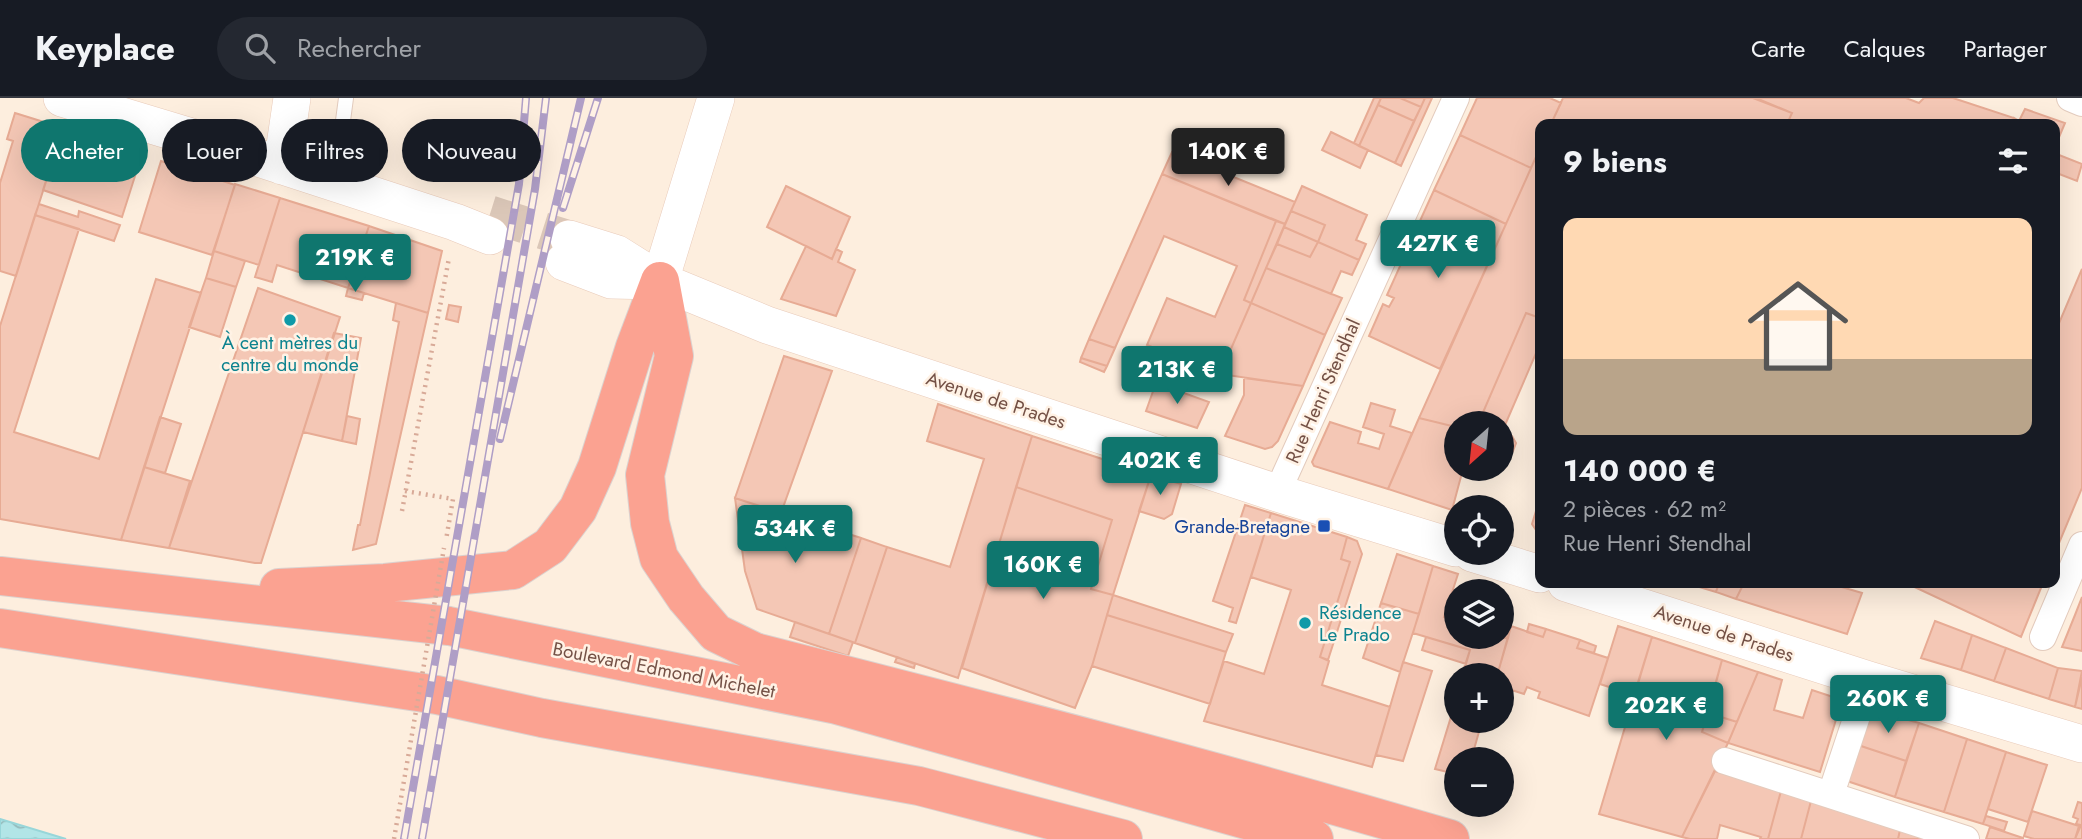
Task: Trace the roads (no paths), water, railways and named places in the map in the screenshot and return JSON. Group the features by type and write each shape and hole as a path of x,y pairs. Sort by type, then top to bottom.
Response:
{"highway":[{"path":"169,594 385,583 513,570 550,547 578,509 597,467 635,347 660,281"},
{"path":"660,281 674,356 645,475 650,523 659,558 686,598 716,633 755,652 1025,720 1450,839"},
{"name":"Boulevard Edmond Michelet","path":"0,576 449,626 837,705 1314,839"},
{"path":"0,628 436,695 542,718 1024,839"},
{"path":"542,718 919,786 1123,839"}],"main road":[{"path":"62,98 231,149 281,156"},
{"path":"289,119 292,98"},
{"path":"566,251 611,279 660,281 716,98"},
{"path":"336,171 490,225 455,222 336,171"},
{"name":"Avenue de Prades","path":"660,281 767,325 1277,493 1444,544"},
{"path":"1511,565 1535,572"},
{"name":"Avenue de Prades","path":"1582,588 1869,680 2082,744"}],"street":[{"name":"Rue Henri Stendhal","path":"1277,493 1457,98"},
{"path":"2070,98 2082,103"},
{"path":"2043,637 2082,545"},
{"path":"1831,794 1869,680"},
{"path":"1725,761 1966,839"}],"lane":[{"path":"343,119 346,98"}],"water":[{"path":"0,819 66,839 0,839"}],"tunnel":[{"path":"490,214 569,239"}],"railway":[{"path":"404,839 519,184 526,98"},
{"path":"422,839 535,189 546,98"},
{"path":"500,439 581,98"},
{"path":"563,208 598,98"}],"place":[{"name":"À cent mètres du centre du monde","path":"290,320"},
{"name":"Grande-Bretagne","path":"1324,526"},
{"name":"Résidence Le Prado","path":"1305,623"}]}
